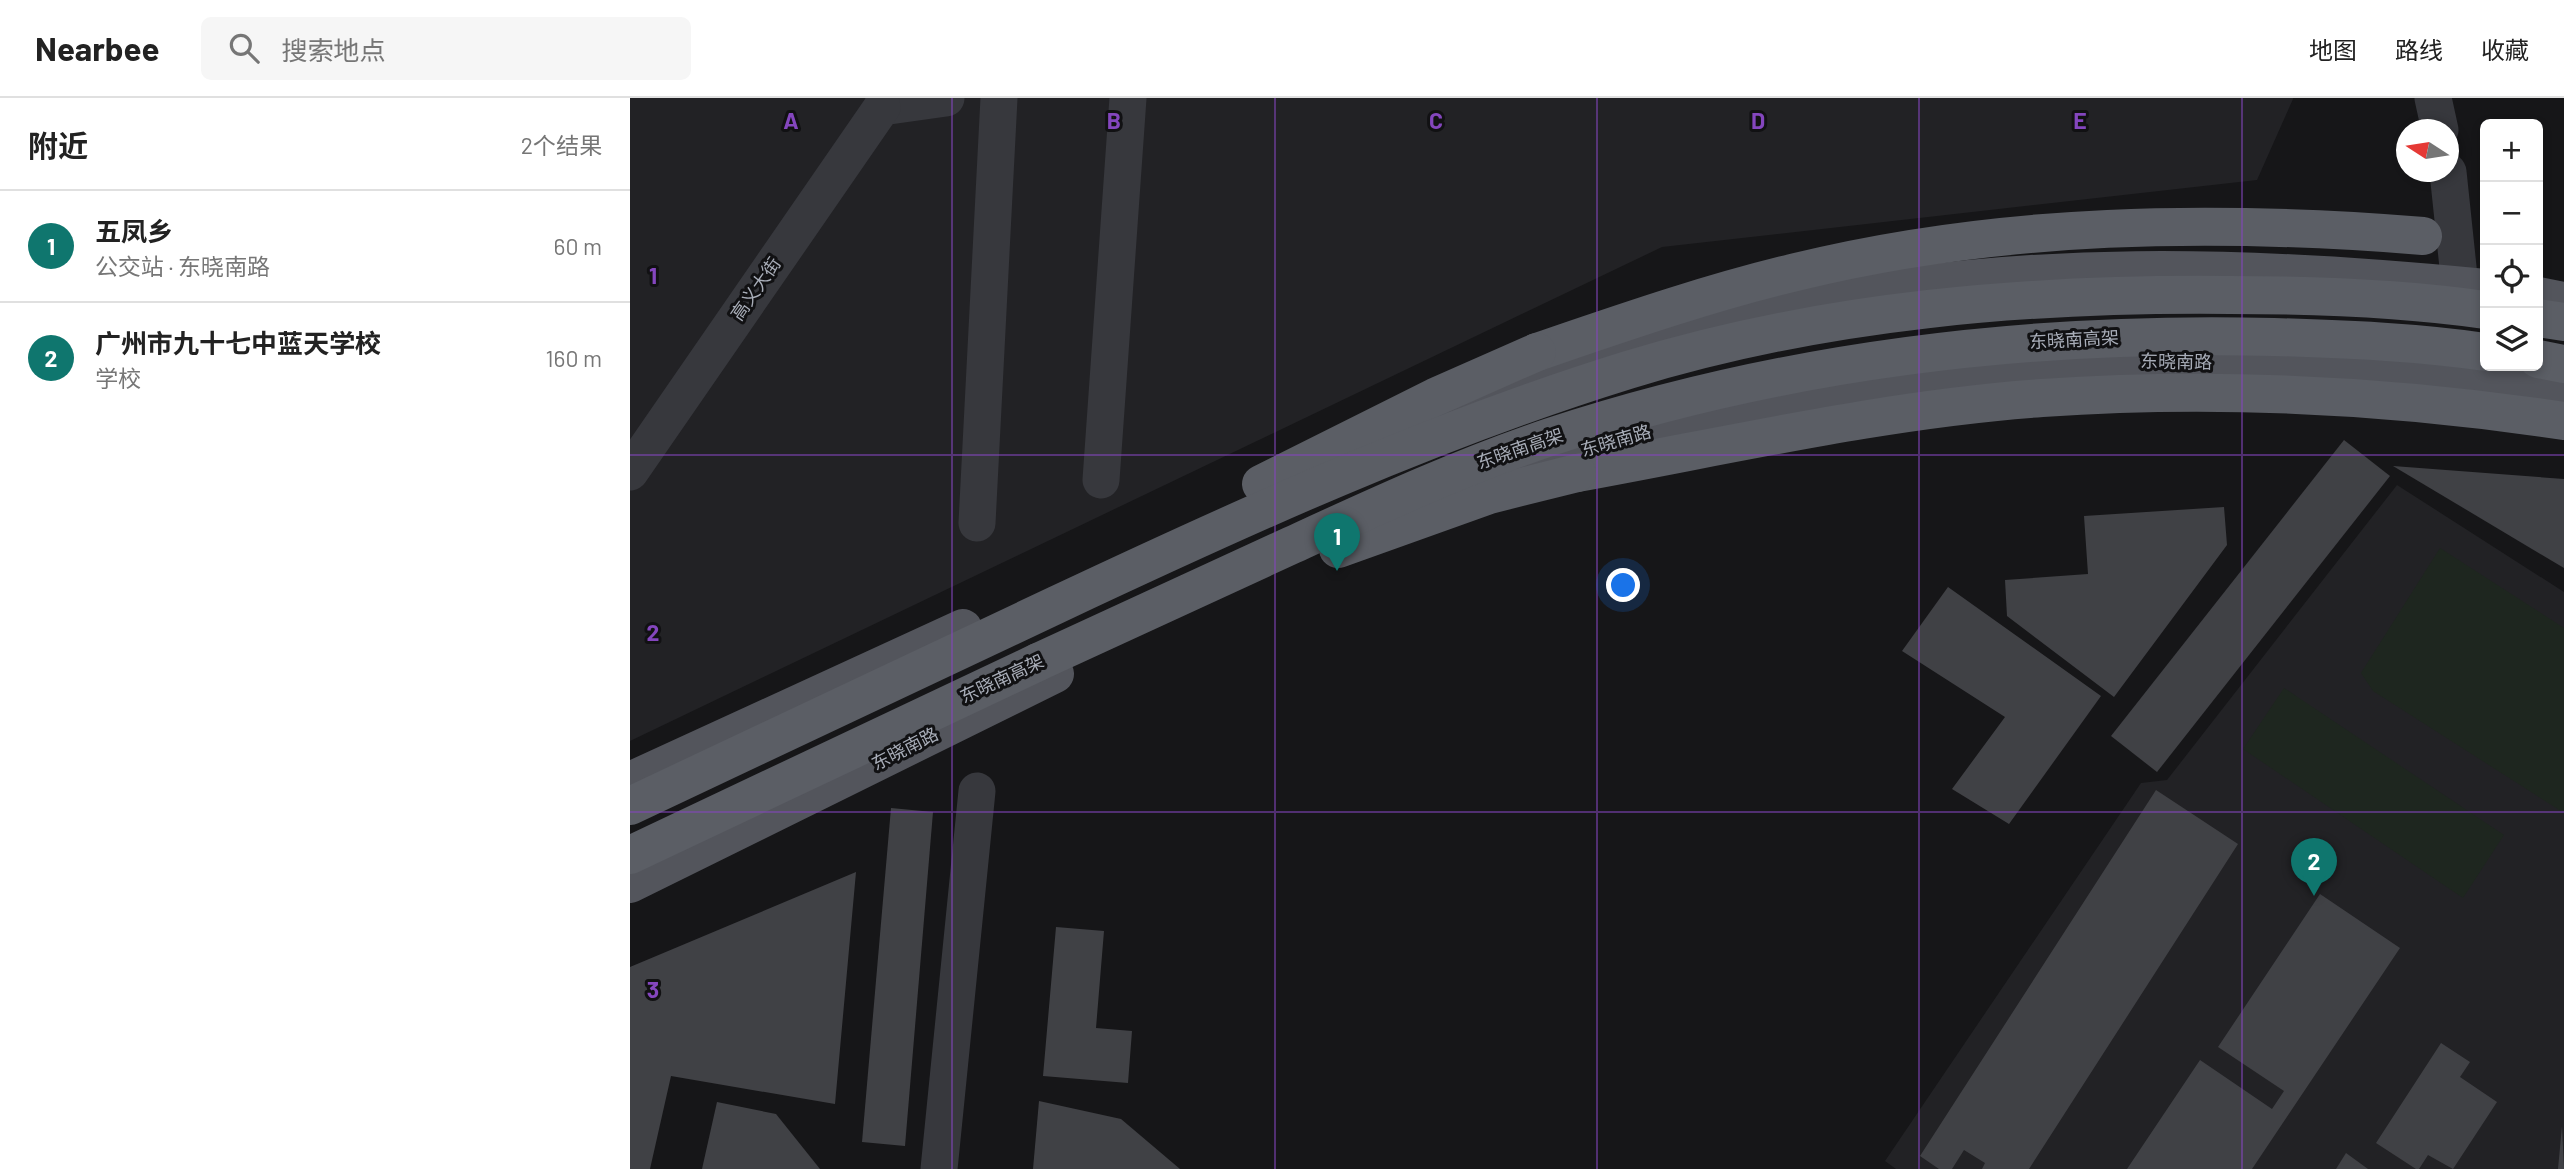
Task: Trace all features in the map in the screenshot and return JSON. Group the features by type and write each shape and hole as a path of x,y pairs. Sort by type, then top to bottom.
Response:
{"highway":[{"path":"630,801 1435,397 1537,352 1668,308 1808,269 1935,245 2012,234 2090,228 2228,226 2423,236"},
{"path":"630,806 1233,522 1427,440 1629,370 1691,353 1848,320 2031,299 2165,294 2413,302 2477,295"},
{"path":"2543,319 2564,322"},
{"name":"东晓南高架","path":"630,855 1038,662 1392,499 1491,458 1610,419 1801,373 1932,351 2071,338 2317,338 2480,352"},
{"path":"2543,360 2564,364"},
{"path":"1038,662 1489,495 1577,473 1868,420 2041,398 2160,394 2395,400 2564,421"}],"main road":[{"path":"630,781 1405,430 1558,372 1700,330 1789,307 1860,295 2036,274 2166,269 2276,272 2477,295"},
{"path":"2543,297 2564,301"},
{"name":"东晓南路","path":"630,884 1188,610 1400,512 1497,476 1723,412 1927,378 2031,366 2132,361 2354,364 2442,372 2564,390"}],"street":[{"path":"882,102 946,98"},
{"path":"977,523 999,98"},
{"path":"1101,480 1128,98"},
{"path":"2433,98 2438,119"},
{"name":"高义大街","path":"630,472 882,102"},
{"path":"2450,182 2477,295"},
{"path":"939,1169 977,791"}],"shaded area":[{"path":"630,98 2293,99 2257,180 1662,247 630,741"},
{"path":"2397,485 2564,592 2564,1169 1896,1169 1885,1161 2141,783 2167,780"},
{"path":"2440,548 2564,628 2564,813 2373,691 2361,673"},
{"path":"2284,688 2504,835 2463,898 2243,749"}],"building":[{"path":"2344,440 2390,476 2157,772 2111,736"},
{"path":"2393,466 2564,479 2564,568"},
{"path":"2224,507 2227,545 2114,697 2007,616 2005,580 2088,574 2084,516"},
{"path":"1948,587 2101,696 2009,824 1952,789 2005,717 1902,651"},
{"path":"2156,790 2238,844 2029,1169 1982,1169 1985,1163 1964,1150 1952,1169 1939,1169 1920,1156"},
{"path":"891,808 933,812 905,1146 862,1142"},
{"path":"856,872 835,1104 671,1076 650,1169 630,1169 630,967"},
{"path":"2320,894 2400,948 2252,1169 2127,1169 2200,1060 2272,1109 2284,1091 2218,1047"},
{"path":"1056,927 1104,931 1096,1028 1132,1031 1128,1083 1043,1076"},
{"path":"2441,1043 2470,1062 2460,1077 2497,1102 2453,1169 2428,1155 2419,1169 2416,1169 2376,1143"},
{"path":"1039,1101 1121,1119 1180,1169 1033,1169"},
{"path":"717,1102 776,1114 820,1169 702,1169"},
{"path":"2562,1126 2564,1169 2558,1169"},
{"path":"2346,1153 2368,1169 2336,1169"}],"place":[{"name":"五凤乡","path":"1337,571"},
{"name":"广州市九十七中蓝天学校","path":"2314,896"}]}
